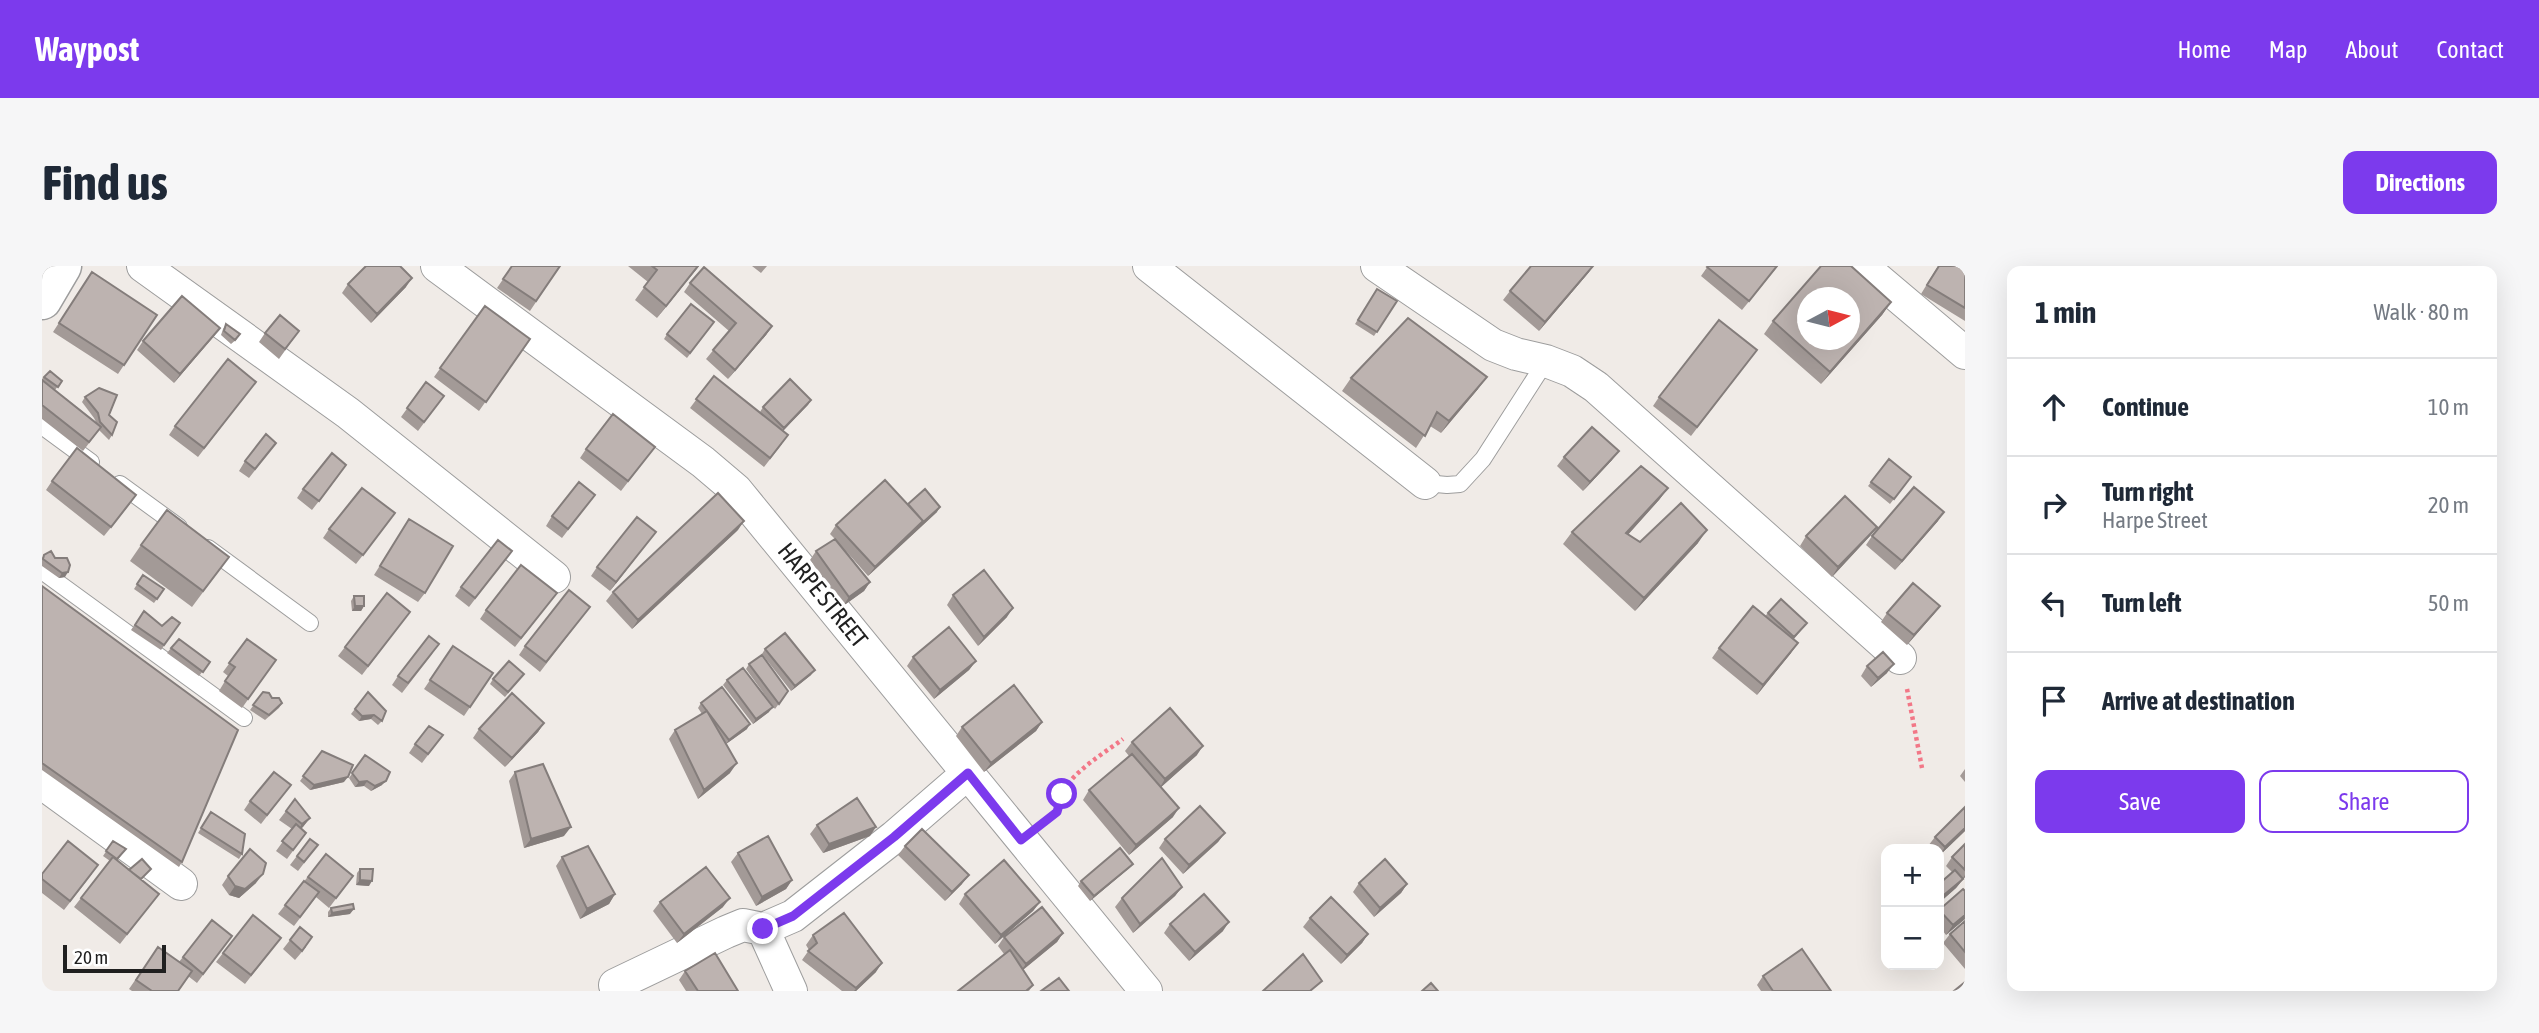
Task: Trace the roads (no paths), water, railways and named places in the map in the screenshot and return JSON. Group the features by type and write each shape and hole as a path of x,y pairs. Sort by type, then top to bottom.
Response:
{"street":[{"path":"42,300 62,266"},
{"path":"143,266 348,413 554,577"},
{"name":"HARPE STREET","path":"437,266 704,462 736,490 1146,991"},
{"path":"1149,266 1425,483"},
{"path":"1377,266 1493,345 1572,371 1596,387 1900,658"},
{"path":"1862,266 1965,353"},
{"path":"610,988 743,925 763,929 793,916 894,837 968,773"},
{"path":"42,783 181,884"},
{"path":"763,929 791,991"}],"lane":[{"path":"1425,483 1460,484 1483,458 1546,361"},
{"path":"42,426 310,623"},
{"path":"42,572 244,718"}]}
